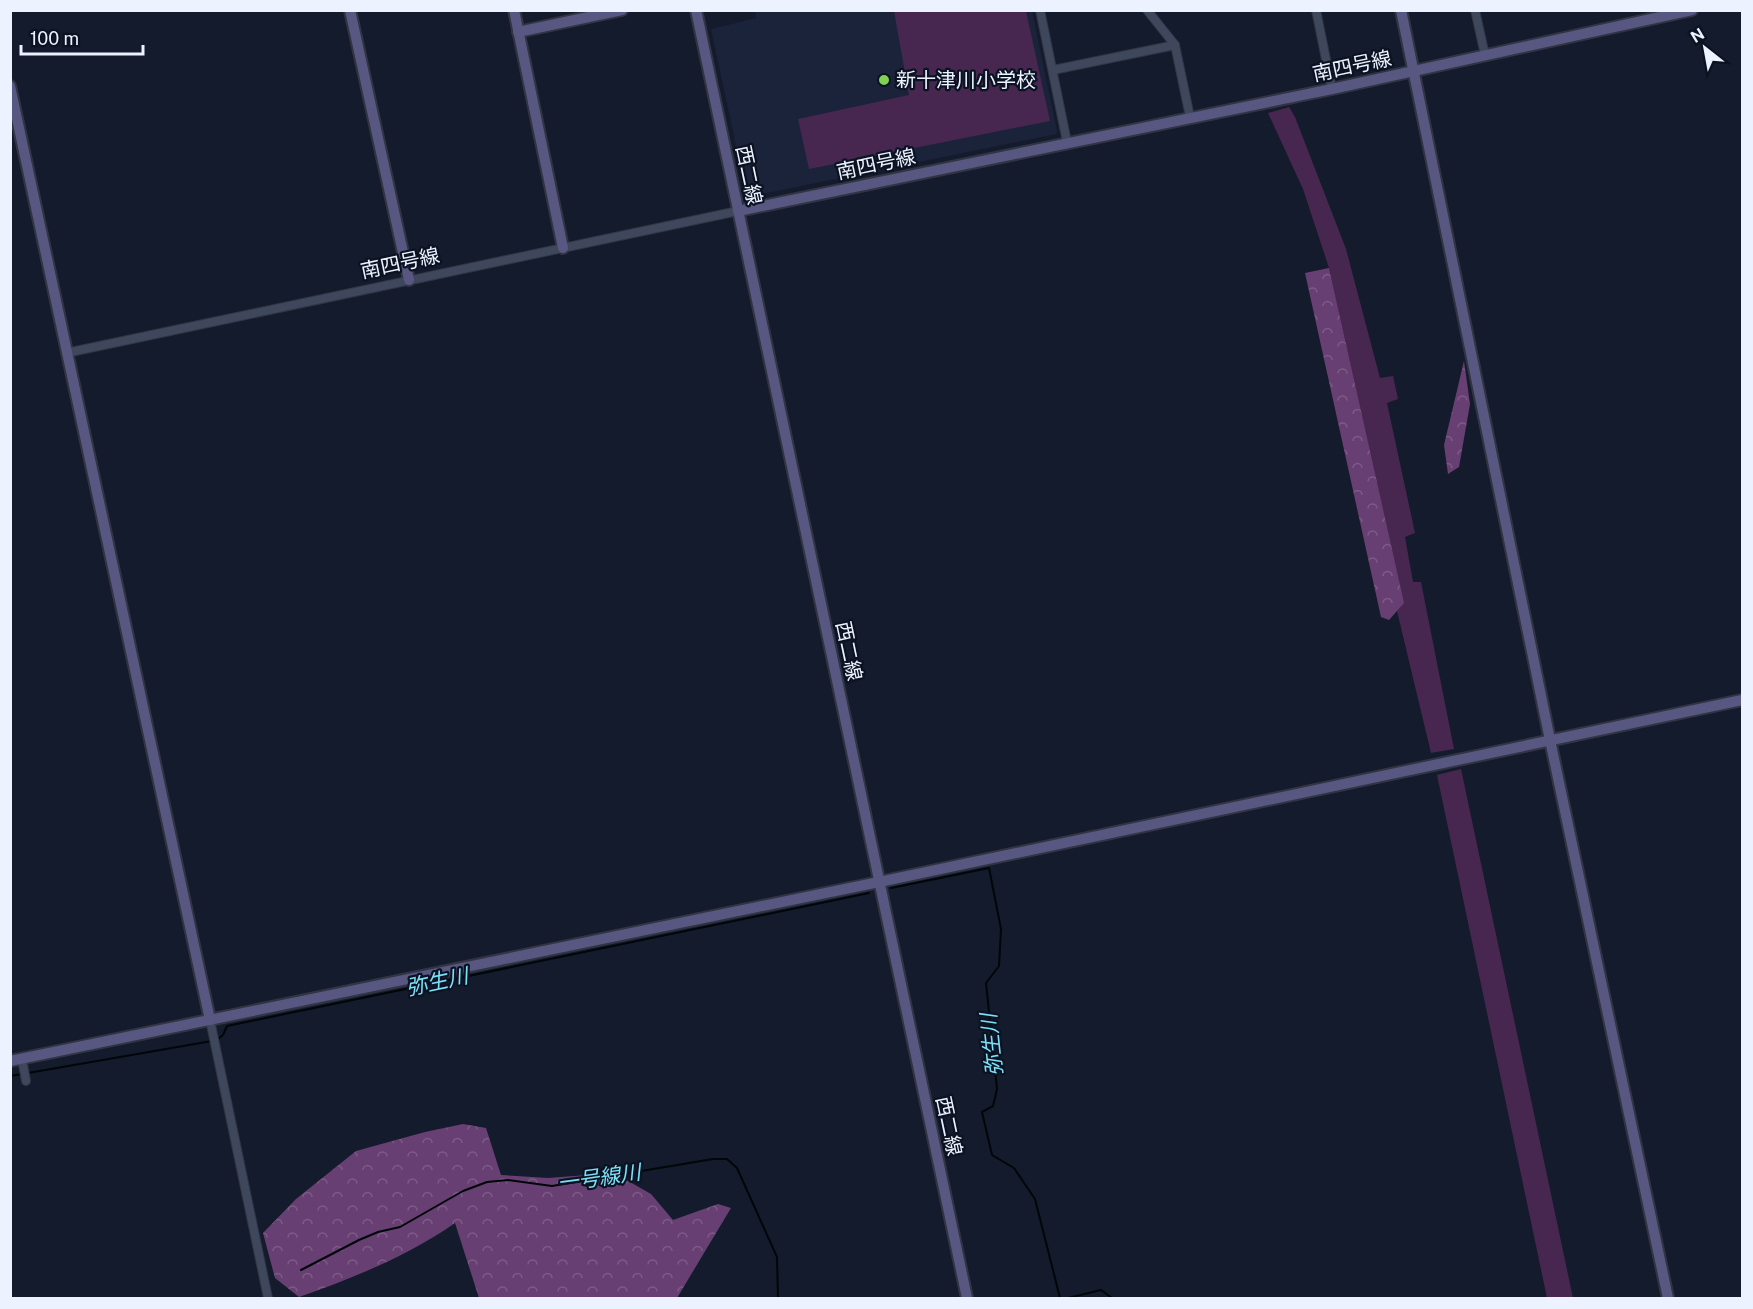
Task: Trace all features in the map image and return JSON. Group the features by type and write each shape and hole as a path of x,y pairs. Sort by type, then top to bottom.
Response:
{"street":[{"path":"350,10 409,280"},
{"path":"514,10 563,248"},
{"path":"518,32 622,10"},
{"name":"西二線","path":"696,10 967,1299"},
{"path":"1040,10 1067,142"},
{"path":"1147,10 1175,45 1190,117"},
{"path":"1316,10 1332,89"},
{"path":"1401,10 1550,740 1668,1299"},
{"path":"1475,10 1485,55"},
{"name":"南四号線","path":"66,353 1067,142 1332,89 1692,10"},
{"path":"1053,70 1175,45"},
{"path":"10,86 268,1299"},
{"path":"26,1081 19,1063 210,1020 1743,700"}],"shaded area":[{"name":"新十津川小学校","path":"755,11 1032,11 1056,134 747,197 711,29 756,18"},
{"path":"894,11 1026,11 1050,121 809,169 798,119 909,95"},
{"path":"1289,107 1295,117 1346,249 1380,378 1393,376 1398,399 1387,403 1415,533 1405,537 1413,582 1421,582 1454,749 1431,753 1397,611 1403,603 1329,268 1303,189 1268,113"},
{"path":"1461,769 1573,1298 1547,1298 1437,775"}],"green space":[{"path":"1329,268 1404,603 1389,620 1381,617 1305,273"},
{"path":"1464,361 1470,404 1459,467 1448,474 1444,445"},
{"path":"463,1124 486,1128 501,1175 548,1178 614,1173 651,1194 673,1220 718,1204 731,1208 677,1298 479,1298 455,1223 418,1246 380,1265 299,1297 275,1278 263,1233 296,1199 356,1151"}],"waterway":[{"name":"弥生川","path":"891,888 989,868 1001,929 999,966 986,983 997,1089 993,1106 982,1112 992,1155 1014,1168 1035,1199 1060,1298"},
{"name":"弥生川","path":"217,1040 223,1035 227,1026 869,893"},
{"name":"弥生川","path":"28,1073 212,1041"},
{"name":"弥生川","path":"10,1076 22,1074"},
{"name":"一号線川","path":"301,1270 359,1240 378,1232 400,1227 463,1191 487,1182 508,1180 552,1186 713,1159 727,1159 737,1168 777,1257 778,1298"},
{"name":"弥生川","path":"1068,1298 1101,1290 1112,1298"}],"place":[{"name":"新十津川小学校","path":"884,80"}]}
